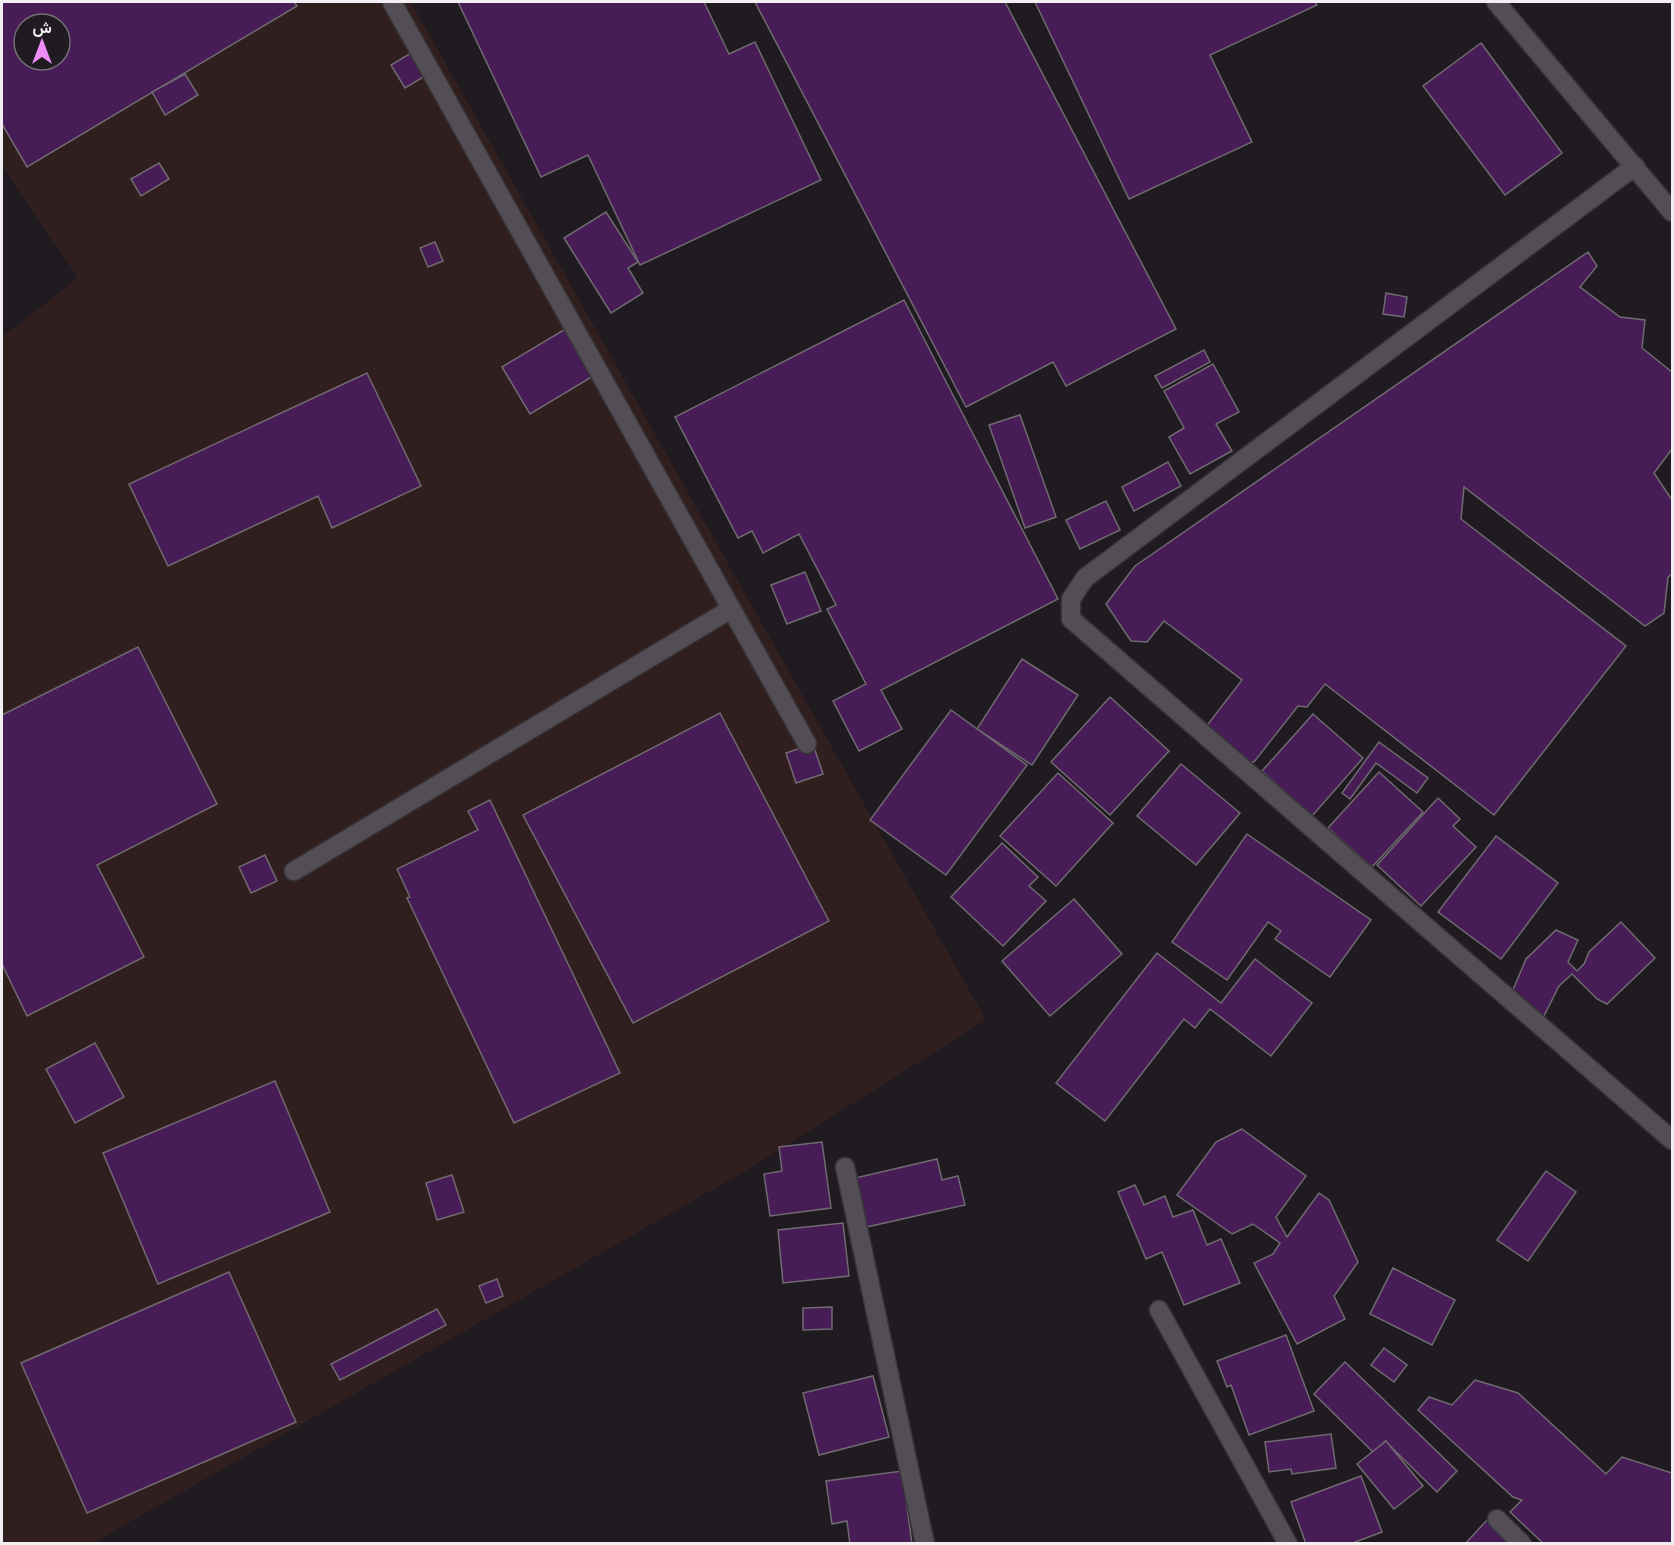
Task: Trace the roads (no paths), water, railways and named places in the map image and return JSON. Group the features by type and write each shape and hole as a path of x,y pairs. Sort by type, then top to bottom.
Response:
{"street":[{"path":"392,2 807,744"},
{"path":"1496,2 1672,212"},
{"path":"1635,166 1085,578 1071,599 1071,619 1672,1140"},
{"path":"294,871 731,609"},
{"path":"845,1167 925,1544"},
{"path":"1159,1311 1288,1544"},
{"path":"1497,1519 1522,1544"}]}
